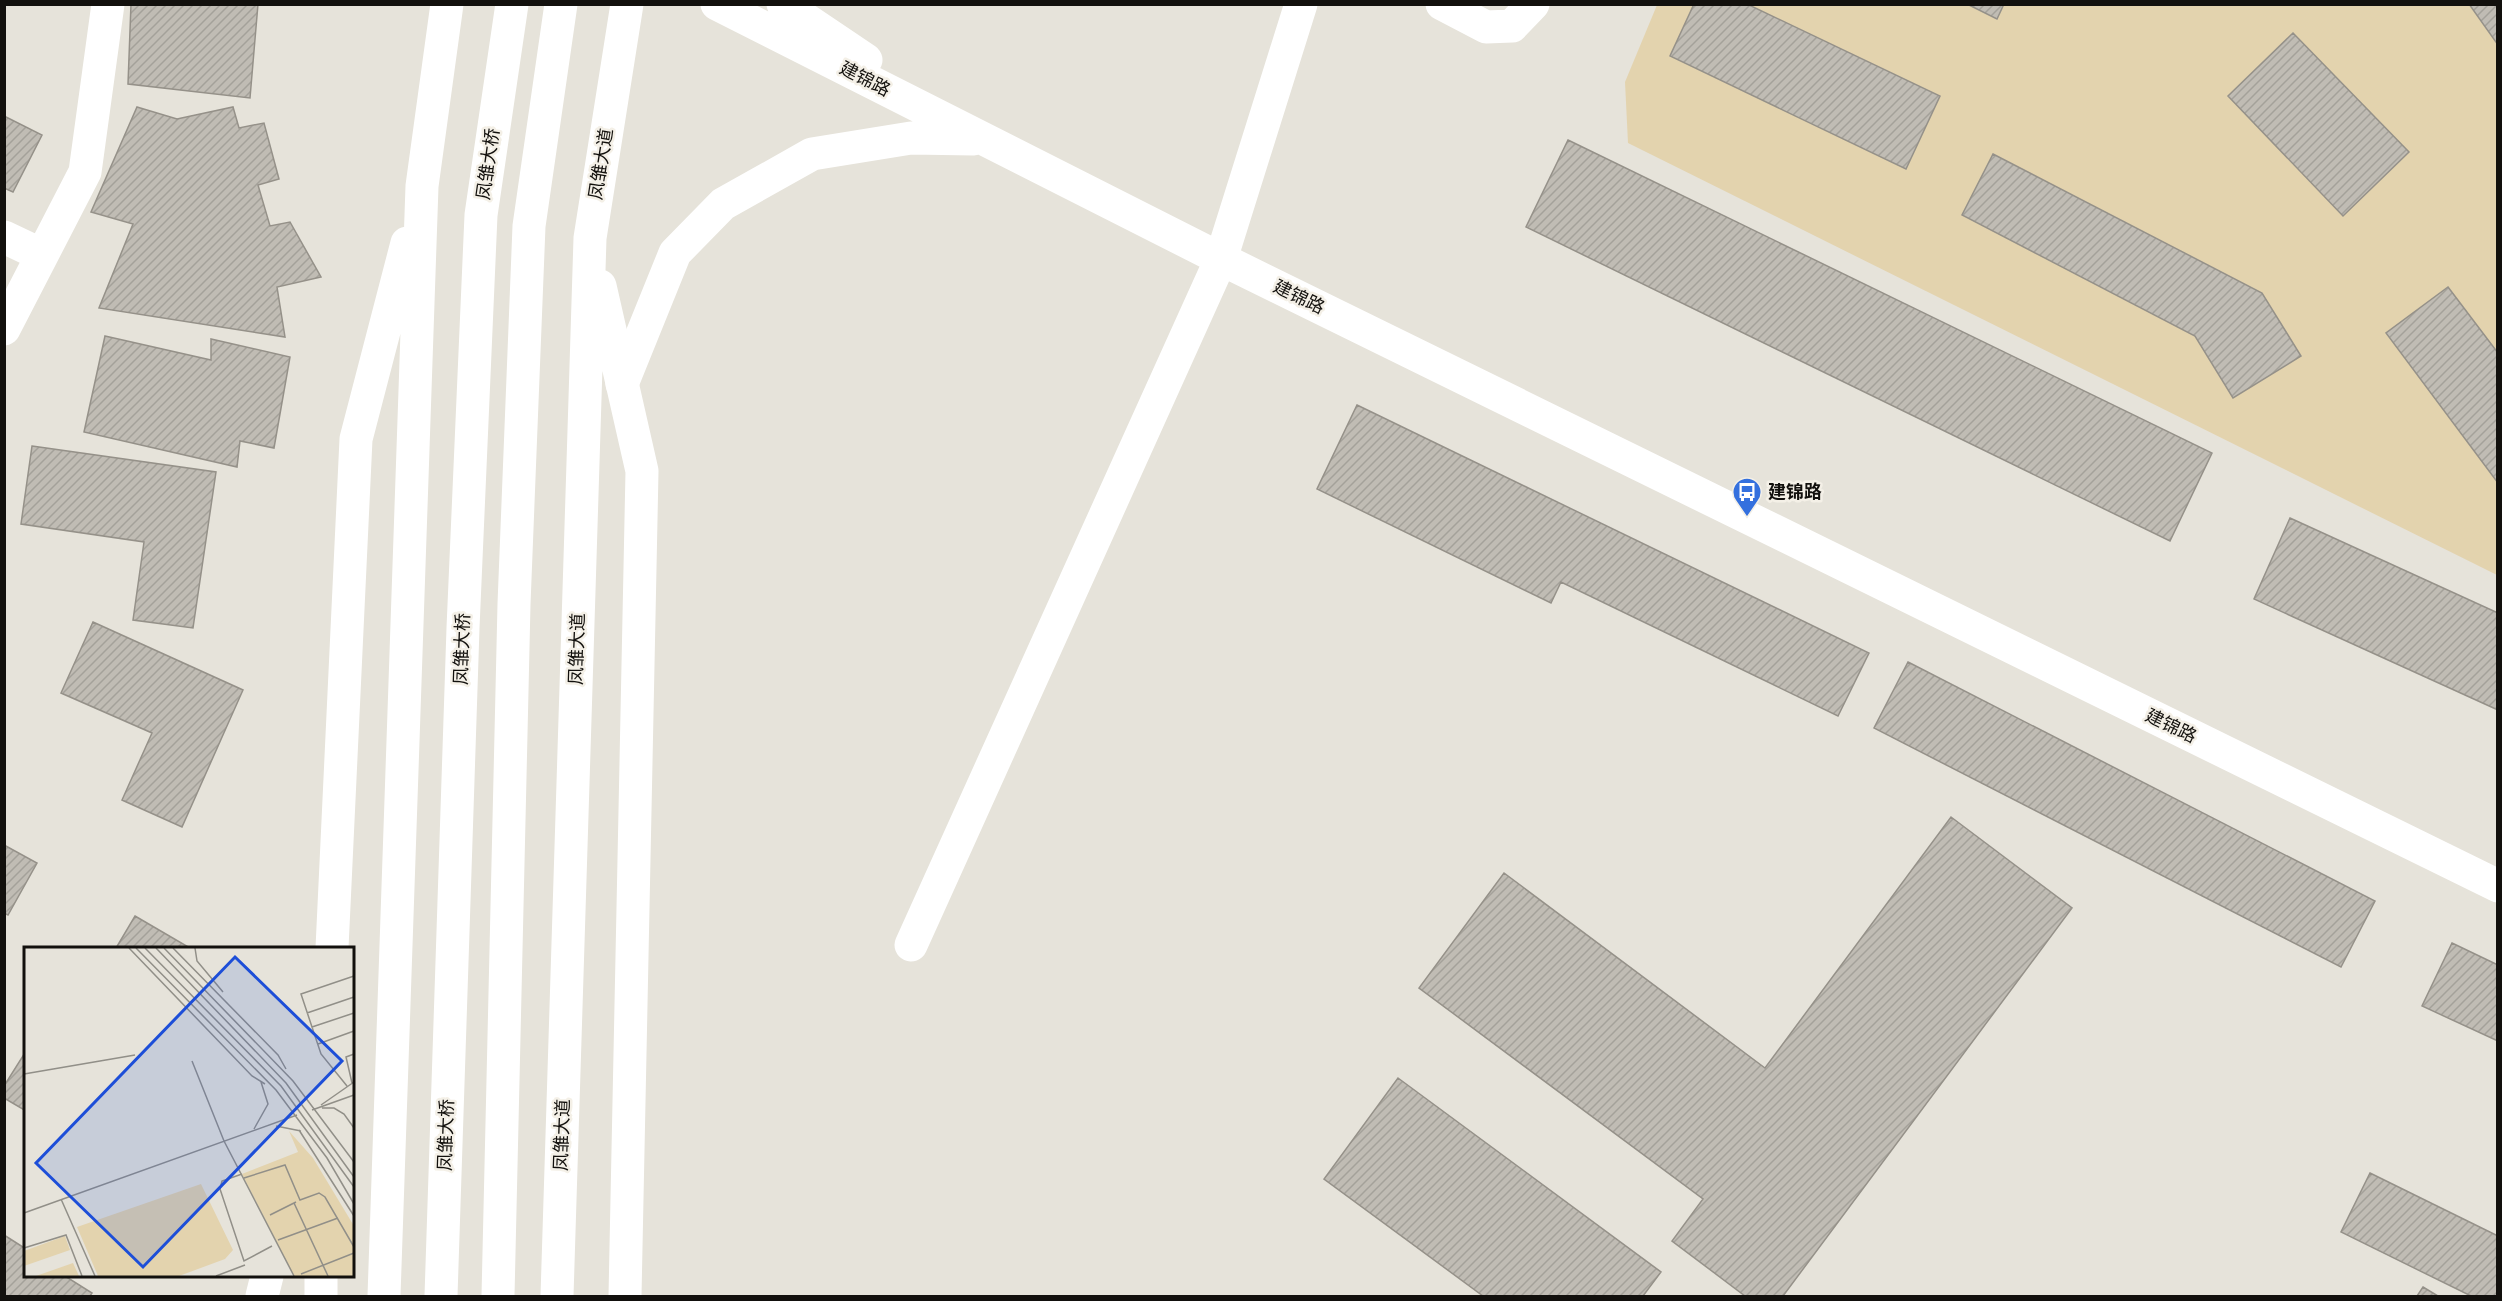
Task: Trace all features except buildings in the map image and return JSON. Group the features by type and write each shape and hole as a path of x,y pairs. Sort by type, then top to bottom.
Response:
{"main road":[{"path":"4,329 85,172 108,4"},
{"path":"384,1296 422,186 447,4"},
{"name":"凤雏大桥","path":"441,1296 462,640 481,214 512,4"},
{"path":"498,1296 514,604 529,238 561,4"},
{"name":"凤雏大道","path":"557,1296 590,238 627,4"},
{"name":"建锦路","path":"717,4 1221,259 2498,886"},
{"path":"783,4 984,140"},
{"path":"911,945 1221,259 1301,4"},
{"path":"1442,4 1486,27 1512,26 1533,4"},
{"path":"622,384 675,253 723,204 812,154 911,138 984,140"},
{"path":"332,947 356,439 422,186"},
{"path":"4,237 42,255"},
{"path":"590,238 642,471 625,1296"},
{"path":"262,1296 267,1277"},
{"path":"321,1277 321,1296"}],"shaded area":[{"path":"1657,5 2497,5 2497,575 1628,143 1625,82"}],"place":[{"name":"建锦路","path":"1747,518"}]}
